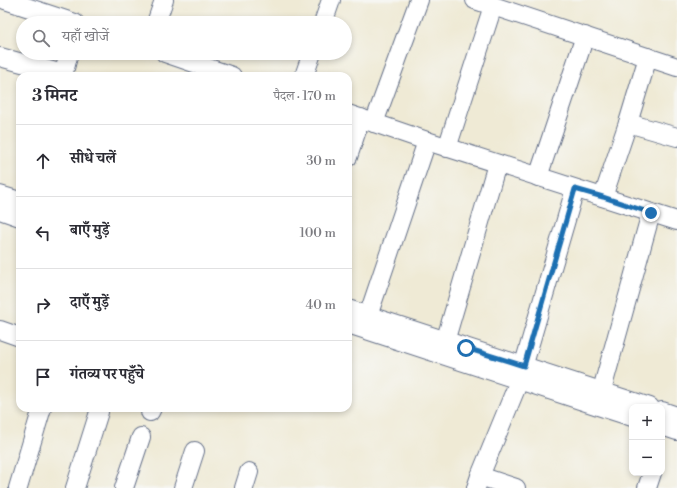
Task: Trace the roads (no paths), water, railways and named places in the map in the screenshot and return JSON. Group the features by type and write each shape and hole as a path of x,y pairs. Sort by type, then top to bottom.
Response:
{"street":[{"path":"5,0 43,6 62,16"},
{"path":"158,16 164,0"},
{"path":"325,16 331,0"},
{"path":"352,145 361,118 419,0"},
{"path":"475,0 677,66"},
{"path":"447,148 493,6"},
{"path":"538,177 585,36"},
{"path":"0,57 52,72"},
{"path":"603,197 648,57"},
{"path":"64,72 67,60"},
{"path":"185,60 220,72"},
{"path":"305,72 310,60"},
{"path":"361,118 447,148 677,221"},
{"path":"628,123 677,137"},
{"path":"360,323 427,141"},
{"path":"443,348 497,164"},
{"path":"516,488 478,482 522,373 575,189"},
{"path":"0,195 16,207"},
{"path":"600,399 651,213"},
{"path":"352,314 360,323 522,373 600,399 631,404"},
{"path":"0,330 16,336"},
{"path":"600,399 629,415"},
{"path":"18,488 41,412"},
{"path":"75,488 99,412"},
{"path":"124,488 141,437"},
{"path":"183,488 195,451"},
{"path":"647,488 651,476"}]}
